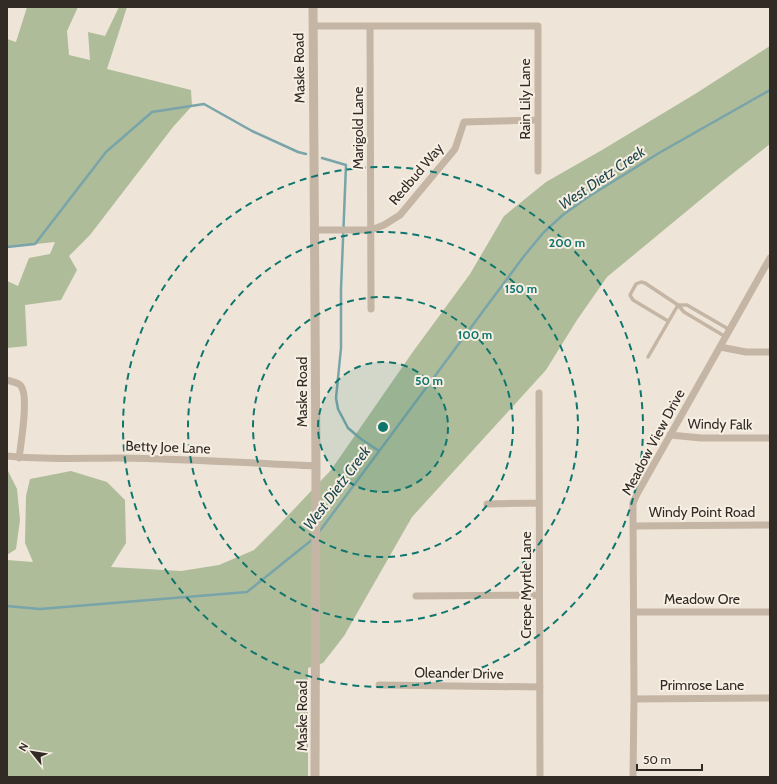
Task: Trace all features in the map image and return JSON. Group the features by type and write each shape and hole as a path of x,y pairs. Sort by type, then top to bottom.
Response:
{"street":[{"name":"Maske Road","path":"313,7 316,466 315,777"},
{"path":"313,26 370,26"},
{"name":"Rain Lily Lane","path":"370,26 538,26 538,171"},
{"name":"Marigold Lane","path":"370,26 371,309"},
{"name":"Redbud Way","path":"371,230 384,225 400,215 455,149 464,122 538,120"},
{"path":"315,230 371,230"},
{"name":"Meadow View Drive","path":"633,777 634,612 632,514 635,498 770,258"},
{"path":"720,347 746,352 770,352"},
{"path":"7,380 18,383 22,388 25,403 19,458"},
{"name":"Crepe Myrtle Lane","path":"539,393 540,777"},
{"name":"Windy Falk","path":"670,436 701,438 770,438"},
{"name":"Betty Joe Lane","path":"7,456 49,459 222,461 316,466"},
{"path":"487,504 539,503"},
{"name":"Windy Point Road","path":"633,526 770,525"},
{"path":"416,596 539,595"},
{"name":"Meadow Ore","path":"634,612 770,612"},
{"name":"Oleander Drive","path":"379,685 540,687"},
{"name":"Primrose Lane","path":"634,699 770,698"}],"lane":[{"path":"668,321 633,300 630,295 636,284 641,282 645,284 678,305 684,312 726,337"},
{"path":"678,305 687,305 730,330"},
{"path":"648,356 678,305"}],"green space":[{"path":"27,7 78,7 67,31 69,55 90,60 88,32 105,36 119,7 127,7 107,69 191,90 192,106 173,127 90,235 69,256 77,270 61,300 25,305 27,346 7,348 7,281 18,286 29,258 50,254 55,242 7,247 7,39 16,42"},
{"path":"770,46 770,144 607,277 577,320 546,370 412,517 344,636 323,663 308,668 308,777 7,777 7,560 33,562 25,543 26,496 30,479 71,471 107,482 125,500 126,543 111,567 181,571 219,565 254,550 331,470 412,353 470,274 504,216 546,182 695,94"},
{"path":"7,469 17,489 20,520 16,549 7,555"}],"waterway":[{"name":"West Dietz Creek","path":"319,532 524,256 544,232 564,214 588,197 659,153 770,90"},
{"path":"7,247 35,244 106,152 152,112 204,104 252,131 298,152 306,154"},
{"path":"322,158 346,165 341,289 341,348 336,398 338,409 348,428 379,451"},
{"name":"West Dietz Creek","path":"7,606 40,609 247,592 313,539"}]}
